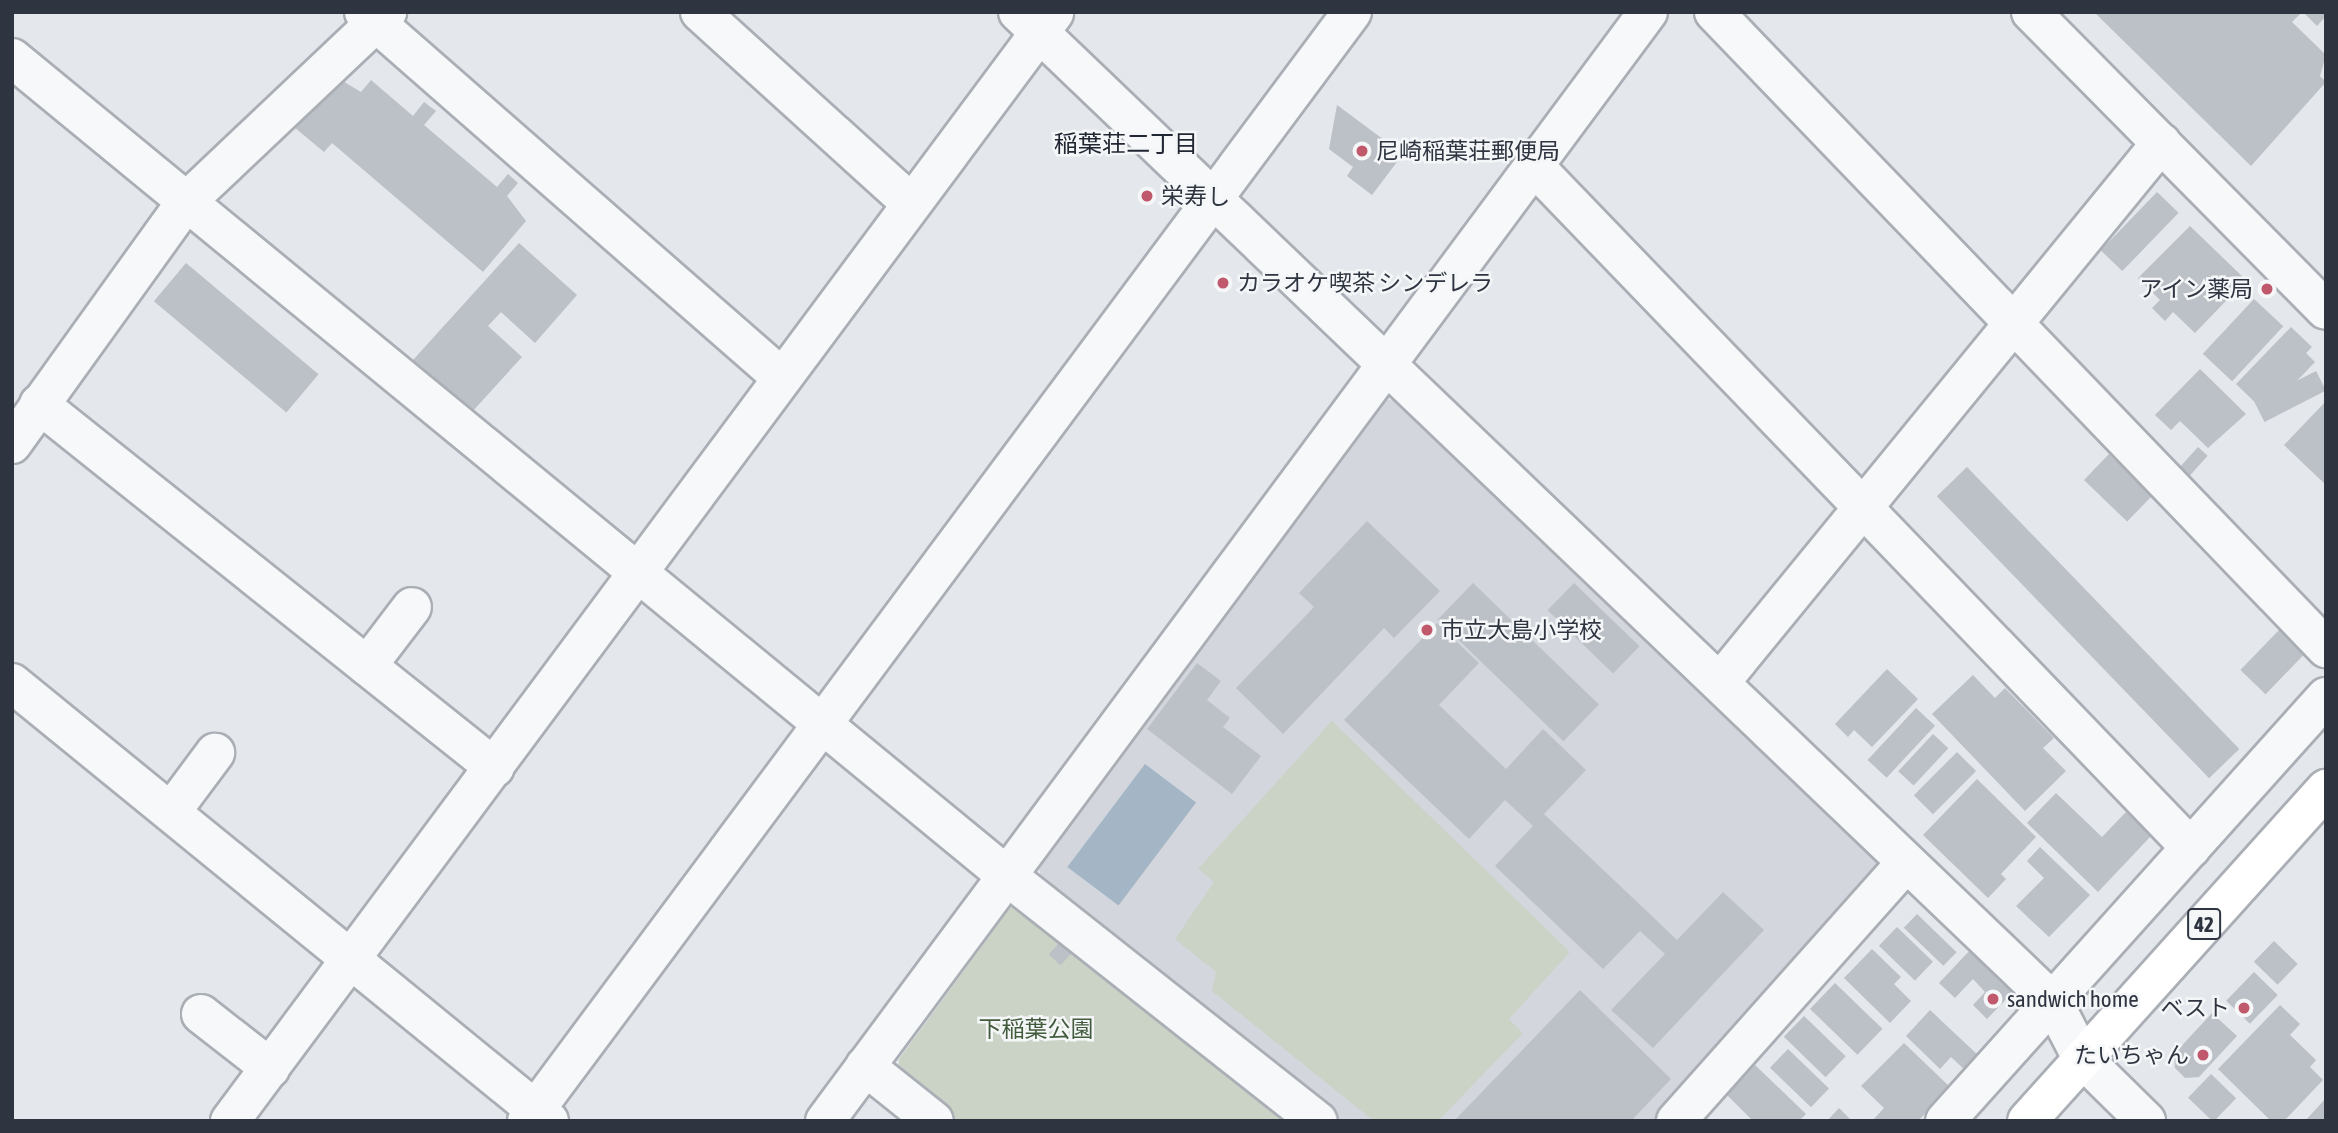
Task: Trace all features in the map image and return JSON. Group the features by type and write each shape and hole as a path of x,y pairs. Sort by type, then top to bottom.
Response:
{"main road":[{"name":"42","path":"2028,1121 2326,789"}],"street":[{"path":"700,12 911,203"},
{"path":"12,683 352,959 537,1117 822,725 1352,12"},
{"path":"825,1121 1006,875 1388,368 1648,12"},
{"path":"1714,12 2326,648"},
{"path":"2031,12 2326,310"},
{"path":"12,444 186,202 375,16 781,377"},
{"path":"230,1121 495,768 911,203 1037,19 1214,198 1388,368 1723,680 1905,864 2053,1002 2082,1058 2146,1121"},
{"path":"12,58 1006,875 1317,1121"},
{"path":"1723,680 2161,143"},
{"path":"1534,166 2191,848"},
{"path":"39,404 495,768"},
{"path":"367,666 412,607"},
{"path":"1945,1121 2326,697"},
{"path":"171,812 215,753"},
{"path":"1676,1121 1905,864"},
{"path":"201,1014 270,1068"},
{"path":"865,1066 933,1121"}],"shaded area":[{"name":"市立大島小学校","path":"1386,399 1410,404 1877,856 1878,872 1654,1121 1339,1121 1043,884 1036,857"}],"green space":[{"path":"1332,721 1570,952 1509,1019 1523,1033 1438,1121 1374,1121 1212,991 1216,972 1175,939 1214,882 1198,869"},
{"name":"下稲葉公園","path":"1028,905 1298,1121 957,1121 898,1073 899,1059 1010,908"}],"water":[{"path":"1145,764 1196,803 1118,906 1067,867"}],"building":[{"path":"2094,12 2302,12 2292,22 2326,55 2320,76 2326,82 2251,166"},
{"path":"2303,12 2326,12 2326,16 2317,26"},
{"path":"336,77 361,92 371,80 413,116 424,102 436,111 424,125 497,187 508,174 518,183 507,196 526,221 483,272 332,143 324,152 294,127"},
{"path":"1337,105 1403,154 1372,195 1347,176 1353,167 1329,149"},
{"path":"2157,192 2179,213 2122,271 2101,250"},
{"path":"2190,226 2246,280 2195,333 2173,312 2165,321 2152,308 2160,300 2138,278"},
{"path":"519,243 577,295 535,343 501,312 488,326 522,357 471,413 413,360"},
{"path":"186,263 319,374 286,413 154,301"},
{"path":"2254,299 2283,326 2232,381 2203,354"},
{"path":"2291,327 2312,347 2306,353 2315,362 2266,413 2236,384"},
{"path":"2200,369 2246,414 2208,448 2180,421 2171,430 2155,415"},
{"path":"2316,371 2326,391 2265,422 2255,402"},
{"path":"2326,401 2326,485 2284,445"},
{"path":"2198,447 2208,456 2189,477 2179,468"},
{"path":"2109,454 2152,496 2127,522 2084,480"},
{"path":"1967,467 2239,749 2209,778 1937,496"},
{"path":"1367,521 1440,591 1394,638 1384,628 1283,734 1236,688 1314,607 1299,593"},
{"path":"1473,583 1599,705 1563,741 1438,620"},
{"path":"1574,583 1639,646 1613,674 1548,610"},
{"path":"1437,623 1479,663 1439,705 1506,769 1543,729 1586,770 1544,814 1677,940 1723,892 1764,930 1653,1048 1611,1010 1665,954 1640,931 1603,969 1495,866 1533,826 1505,800 1469,839 1344,720"},
{"path":"2280,629 2305,653 2266,694 2240,670"},
{"path":"1197,663 1221,681 1207,700 1230,718 1223,727 1261,756 1232,794 1147,729"},
{"path":"1887,669 1918,699 1872,747 1854,730 1848,737 1835,724"},
{"path":"1973,675 1995,698 2005,688 2054,738 2043,748 2066,771 2025,811 1932,714"},
{"path":"1916,708 1935,726 1887,778 1868,760"},
{"path":"1933,734 1948,748 1914,786 1898,771"},
{"path":"1957,752 1976,771 1933,814 1914,795"},
{"path":"1977,779 2036,837 2001,874 2006,879 1988,898 1923,835"},
{"path":"2056,793 2102,837 2126,812 2151,836 2098,892 2027,823"},
{"path":"2040,847 2090,895 2049,937 2016,906 2044,878 2027,861"},
{"path":"1917,914 1957,952 1943,966 1904,928"},
{"path":"1897,927 1933,962 1915,980 1879,946"},
{"path":"1063,939 1075,950 1060,965 1049,954"},
{"path":"2274,941 2298,964 2278,985 2254,962"},
{"path":"1973,947 2016,989 1987,1019 1973,1005 1985,992 1973,979 1955,998 1939,983"},
{"path":"1872,949 1901,977 1894,984 1911,1001 1890,1023 1844,978"},
{"path":"2254,972 2278,995 2250,1024 2226,1001"},
{"path":"1835,983 1882,1029 1857,1055 1810,1009"},
{"path":"1580,990 1671,1079 1631,1121 1454,1121"},
{"path":"2280,1005 2300,1024 2290,1035 2316,1060 2310,1067 2323,1080 2284,1121 2271,1121 2218,1069"},
{"path":"1930,1010 1980,1057 1966,1071 1951,1057 1940,1069 1906,1036"},
{"path":"2212,1013 2237,1036 2199,1077 2185,1078 2175,1068 2174,1054"},
{"path":"1804,1016 1846,1056 1826,1077 1784,1037"},
{"path":"1904,1043 1950,1087 1918,1121 1872,1121 1884,1108 1861,1086"},
{"path":"1788,1049 1829,1089 1811,1107 1770,1068"},
{"path":"1755,1065 1806,1114 1799,1121 1753,1121 1727,1095"},
{"path":"2211,1074 2236,1098 2212,1121 2188,1098"},
{"path":"2326,1098 2326,1121 2305,1121"},
{"path":"1839,1108 1852,1121 1827,1121"}],"place":[{"name":"尼崎稲葉荘郵便局","path":"1362,151"},
{"name":"栄寿し","path":"1147,196"},
{"name":"カラオケ喫茶 シンデレラ","path":"1223,283"},
{"name":"アイン薬局","path":"2267,289"},
{"name":"市立大島小学校","path":"1427,630"},
{"name":"sandwich home","path":"1993,999"},
{"name":"ベスト","path":"2244,1008"},
{"name":"たいちゃん","path":"2203,1055"}],"district":[{"name":"稲葉荘二丁目","path":"1126,144"}]}
